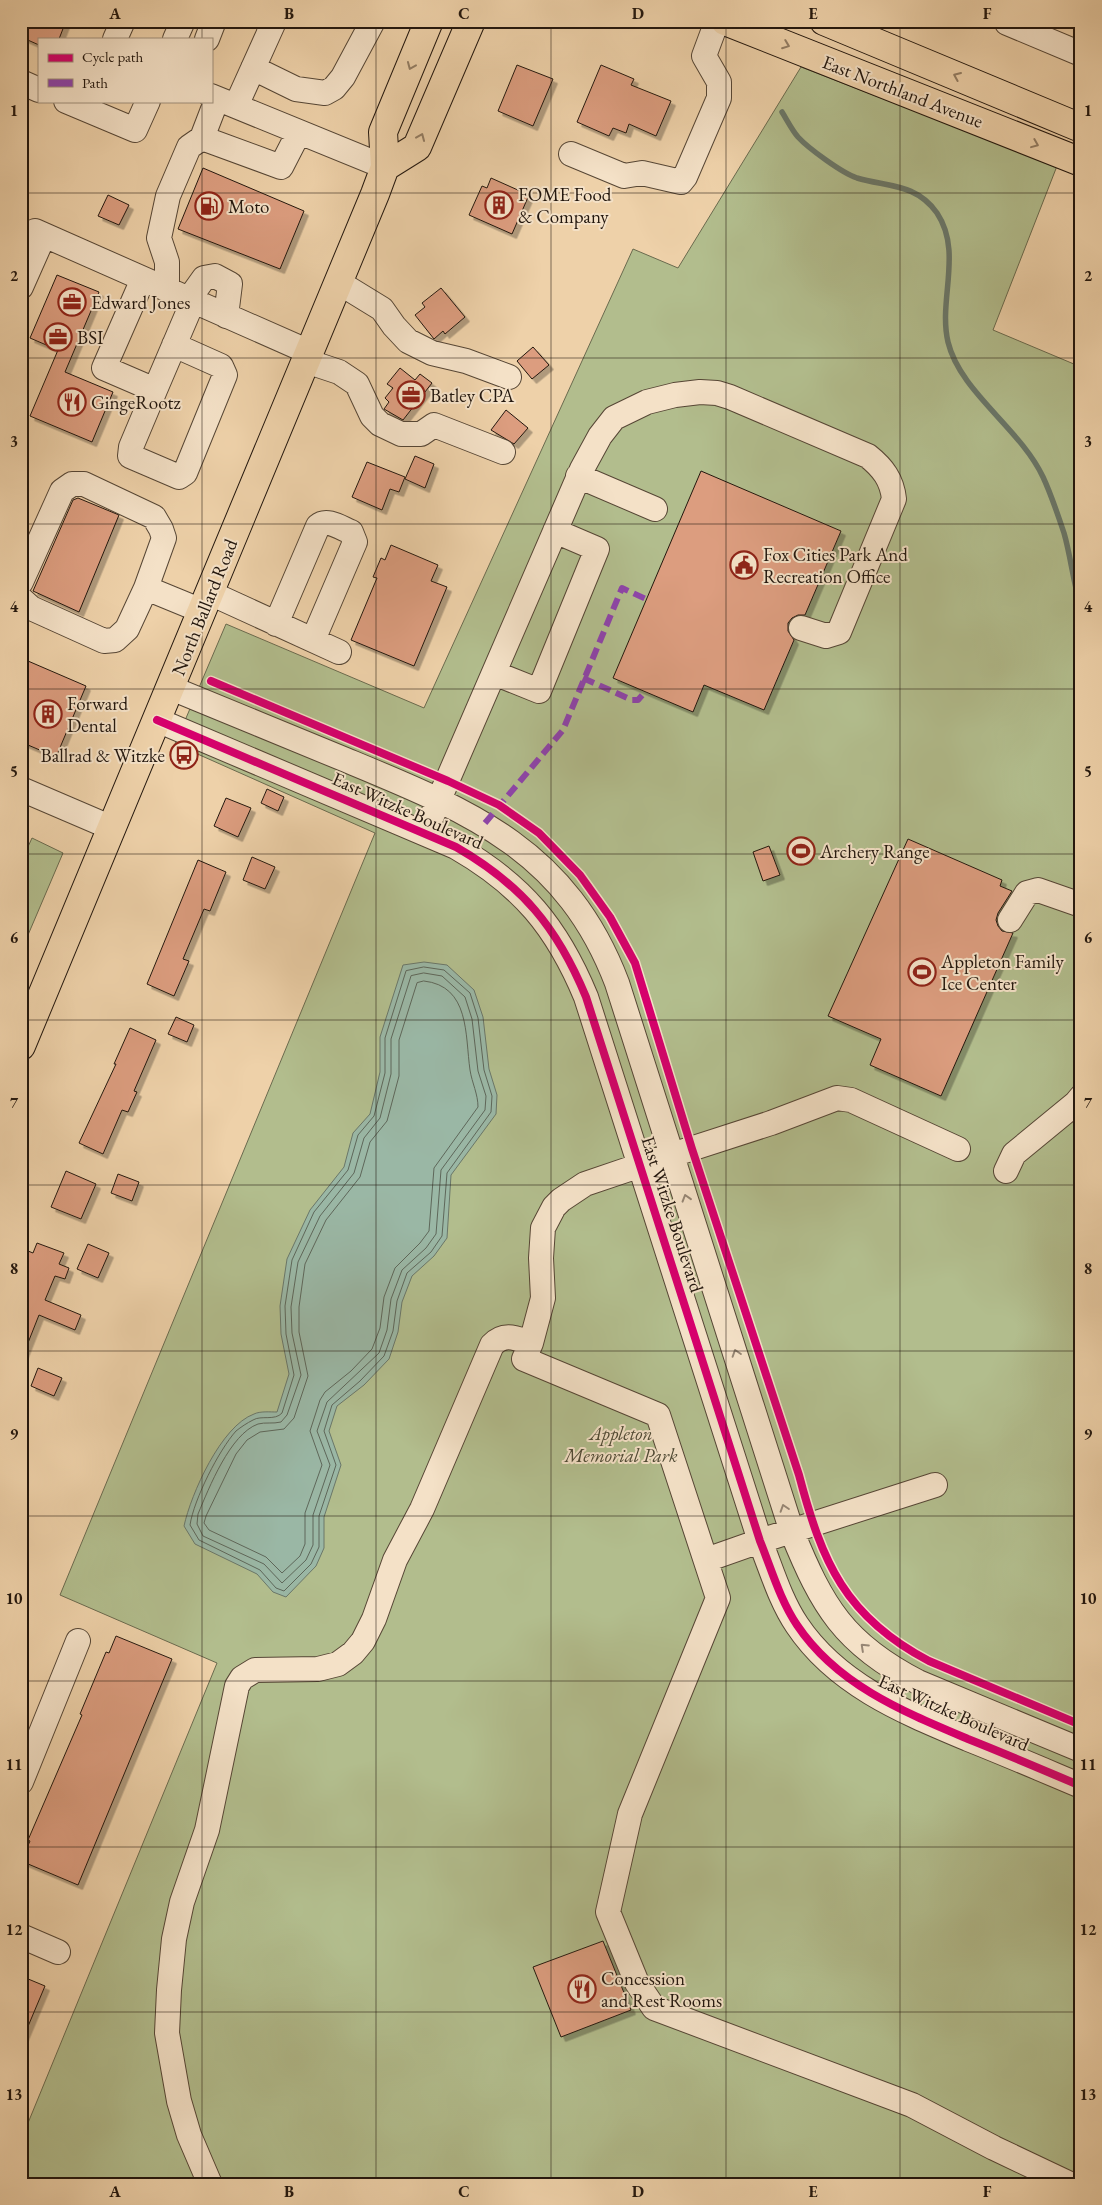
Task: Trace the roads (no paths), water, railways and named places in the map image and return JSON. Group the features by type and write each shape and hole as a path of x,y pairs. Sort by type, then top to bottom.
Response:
{"main road":[{"name":"North Ballard Road","path":"21,1046 171,688 385,167 383,132 429,21"},
{"path":"385,167 417,147 471,21"},
{"name":"East Northland Avenue","path":"725,21 1081,162"},
{"name":"East Northland Avenue","path":"824,21 1081,128"}],"street":[{"path":"115,38 123,21"},
{"path":"175,38 183,21"},
{"path":"207,38 214,21"},
{"path":"253,68 296,89 325,93 334,88 343,77 373,21"},
{"path":"571,154 624,176 642,173 680,182 685,177 719,98 719,82 704,56 717,21"},
{"path":"167,289 167,262 159,238 168,196 189,147 202,138 221,100 253,68 271,22"},
{"path":"1006,23 1080,50"},
{"path":"21,82 38,90"},
{"path":"221,100 385,167"},
{"path":"79,104 135,130 148,102"},
{"path":"202,138 281,167 299,132"},
{"path":"21,287 40,234 226,316 339,372 357,384 372,416 380,424 401,434 421,434 434,425 503,452"},
{"path":"174,345 221,366 225,375 185,473 179,477 130,456 132,448 191,300 204,278 215,276 230,284 226,316"},
{"path":"143,279 104,368 156,390"},
{"path":"338,282 382,309 408,341 432,353 466,362 509,377"},
{"path":"425,832 578,476 600,436 614,418 646,402 675,395 700,392 717,393 868,456 880,465 893,488 894,499 839,632 826,636 801,628"},
{"path":"578,476 655,509"},
{"path":"21,582 62,491 72,484 84,484 154,517 164,538 146,588 127,629 116,640 104,641 31,608 21,599"},
{"path":"276,624 318,526 321,523 328,522 351,532 355,542 314,640"},
{"path":"494,673 539,691 597,549 555,532"},
{"path":"146,588 206,602 276,624 339,652"},
{"name":"East Witzke Boulevard","path":"171,688 440,800 485,823 529,855 551,876 575,906 595,936 608,959 618,983 792,1532 820,1596 851,1635 872,1655 893,1669 918,1682 1081,1750"},
{"name":"East Witzke Boulevard","path":"157,720 425,832 456,847 486,864 532,906 571,962 586,997 760,1541 796,1624 826,1658 845,1676 863,1689 900,1709 1081,1786"},
{"path":"21,789 112,828"},
{"path":"1010,920 1027,893 1038,890 1081,905"},
{"path":"1006,1171 1014,1154 1076,1104 1081,1097"},
{"path":"958,1149 851,1100 837,1098 771,1123 641,1165 574,1190 554,1207 547,1217 541,1239 543,1298 531,1343 524,1360 658,1415 718,1598 630,1814 608,1912 637,1983 654,2008 912,2106 1070,2184"},
{"path":"210,2184 189,2136 179,2101 167,2033 169,1990 174,1939 182,1902 207,1830 237,1686 242,1678 254,1670 318,1669 338,1664 353,1653 363,1640 374,1619 394,1560 422,1509 492,1345 497,1340 508,1336 531,1343"},
{"path":"706,1560 935,1485"},
{"path":"21,1782 78,1641"},
{"path":"21,1936 58,1952"}],"water":[{"path":"424,962 447,965 474,990 483,1017 489,1069 497,1095 496,1114 451,1175 447,1238 434,1256 412,1276 402,1302 398,1332 389,1359 364,1385 337,1406 329,1431 341,1465 324,1517 324,1548 316,1566 286,1597 273,1592 257,1574 195,1544 184,1526 193,1497 209,1462 230,1432 242,1421 254,1414 277,1412 289,1374 281,1334 280,1306 287,1259 310,1210 344,1167 353,1133 370,1114 380,1072 380,1037 403,965"}],"waterway":[{"path":"782,112 798,137 834,166 857,178 910,191 929,203 937,213 945,228 948,244 946,310 948,342 955,360 965,377 977,394 1020,442 1033,459 1043,477 1064,533 1081,607"}],"place":[{"name":"FOME Food & Company","path":"499,205"},
{"name":"Moto","path":"209,206"},
{"name":"Edward Jones","path":"72,302"},
{"name":"BSI","path":"58,337"},
{"name":"Batley CPA","path":"411,395"},
{"name":"GingeRootz","path":"72,402"},
{"name":"Fox Cities Park And Recreation Office","path":"744,565"},
{"name":"Forward Dental","path":"48,714"},
{"name":"Ballrad & Witzke","path":"184,755"},
{"name":"Archery Range","path":"801,851"},
{"name":"Appleton Family Ice Center","path":"922,972"},
{"name":"Concession and Rest Rooms","path":"582,1989"}],"park label":[{"name":"Appleton Memorial Park","path":"621,1444"}]}
